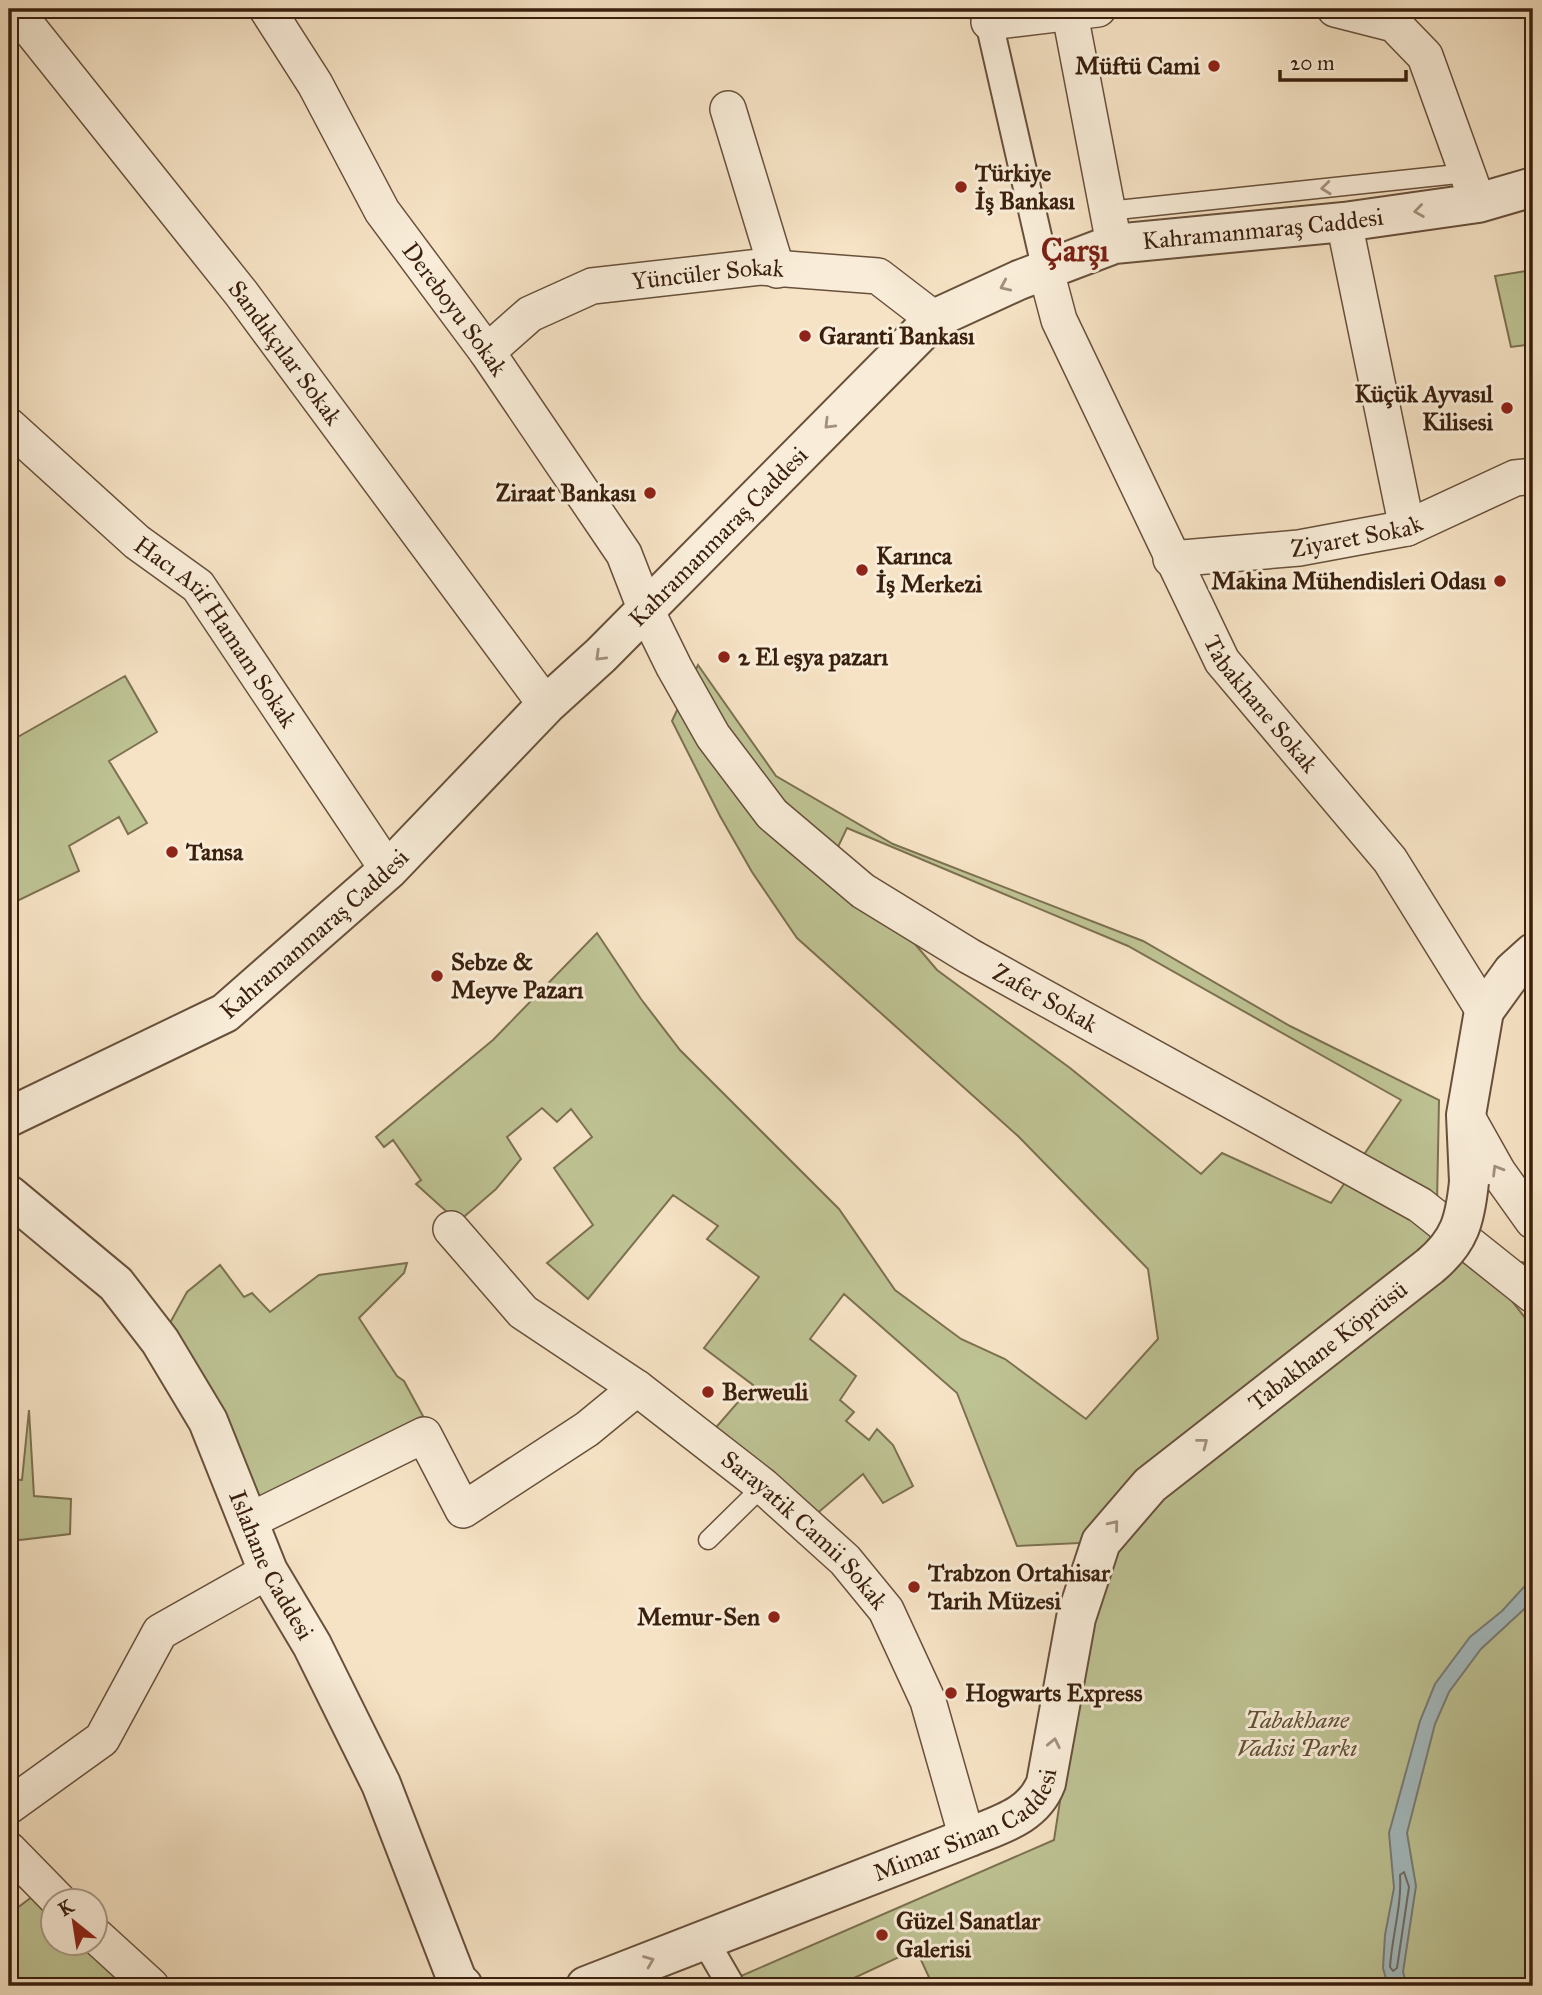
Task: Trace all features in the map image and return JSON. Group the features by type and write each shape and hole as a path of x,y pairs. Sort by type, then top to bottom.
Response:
{"street":[{"name":"Sandıkçılar Sokak","path":"14,9 241,293 546,705"},
{"name":"Dereboyu Sokak","path":"267,9 314,84 382,211 487,352 624,554 645,608"},
{"path":"1046,271 985,15 1079,9 1111,227"},
{"path":"1335,9 1394,24 1425,56 1473,188"},
{"path":"728,108 777,270"},
{"name":"Kahramanmaraş Caddesi","path":"9,1117 225,1013 388,870 546,705 601,655 934,319 1046,271 1111,227 1344,222 1473,188 1533,187"},
{"path":"1344,222 1407,528"},
{"name":"Yüncüler Sokak","path":"487,352 530,314 593,286 760,267 878,276 934,319"},
{"name":"Tabakhane Sokak","path":"1046,271 1059,320 1171,559 1222,660 1390,860 1484,1011"},
{"name":"Hacı Arif Hamam Sokak","path":"9,426 137,542 198,586 388,870"},
{"name":"Ziyaret Sokak","path":"1171,559 1299,548 1407,528 1515,478 1533,476"},
{"name":"Zafer Sokak","path":"645,608 713,736 772,814 863,891 969,956 1410,1199 1533,1295"},
{"path":"1533,954 1513,971 1484,1011 1466,1115 1498,1172 1533,1221"},
{"name":"Tabakhane Köprüsü","path":"1150,1485 1450,1249 1465,1217 1468,1173 1466,1115"},
{"name":"Islahane Caddesi","path":"9,1195 116,1284 160,1341 208,1421 268,1571 312,1645 381,1784 457,1980 463,1986"},
{"name":"Sarayatik Camii Sokak","path":"451,1229 523,1312 637,1388 763,1486 845,1560 886,1610 928,1701 967,1838"},
{"path":"247,1522 424,1435 463,1510 587,1429 637,1388"},
{"name":"Mimar Sinan Caddesi","path":"586,1986 967,1838 1035,1805 1046,1783 1076,1618 1101,1542 1150,1485"},
{"path":"9,1806 102,1739 160,1632 268,1571"},
{"path":"9,1850 44,1886"},
{"path":"704,1939 729,1982"},
{"path":"108,1947 150,1986"}],"lane":[{"name":"Kahramanmaraş Caddesi","path":"1111,227 1473,188"},
{"path":"708,1540 763,1486"}],"green space":[{"path":"1533,270 1533,344 1511,347 1495,276"},
{"name":"Tabakhane Vadisi Parkı","path":"698,665 776,776 893,844 1143,941 1290,1026 1439,1100 1436,1255 1531,1263 1484,1265 1533,1328 1533,1986 933,1986 916,1949 837,1986 718,1986 1054,1840 1100,1542 1017,1546 957,1393 844,1294 810,1339 856,1376 840,1400 854,1412 846,1421 869,1440 877,1429 893,1445 913,1486 883,1503 863,1474 813,1517 712,1432 753,1385 704,1348 759,1277 707,1239 718,1226 673,1195 588,1299 547,1263 593,1225 554,1168 592,1137 571,1109 557,1122 542,1108 507,1137 521,1159 496,1189 458,1222 416,1184 421,1180 393,1140 384,1147 376,1137 493,1040 597,933 641,999 680,1050 839,1209 895,1290 961,1339 1005,1359 1086,1419 1158,1339 1148,1269 1018,1136 797,938 752,872 672,721","holes":["847,828 1128,946 1401,1100 1331,1203 1222,1153 1201,1174 1070,1068 937,970 836,851"]},
{"path":"125,676 157,732 109,761 147,823 128,834 119,817 69,846 79,871 9,905 9,742"},
{"path":"407,1263 404,1273 359,1318 397,1376 404,1381 430,1429 251,1514 160,1341 187,1292 220,1265 244,1297 252,1293 270,1312 319,1275"},
{"path":"29,1410 34,1496 71,1499 70,1534 20,1540 9,1536 9,1479 22,1480"},
{"path":"38,1892 38,1956 108,1956 108,1953 151,1986 9,1986 9,1914"}],"water":[{"path":"1533,1577 1533,1601 1481,1649 1449,1692 1435,1724 1407,1833 1416,1886 1403,1972 1407,1986 1388,1986 1383,1968 1385,1935 1394,1888 1389,1833 1420,1721 1435,1684 1470,1637 1502,1611"}],"place":[{"name":"Müftü Cami","path":"1214,66"},
{"name":"Türkiye İş Bankası","path":"961,187"},
{"name":"Garanti Bankası","path":"805,336"},
{"name":"Küçük Ayvasıl Kilisesi","path":"1507,408"},
{"name":"Ziraat Bankası","path":"650,493"},
{"name":"Karınca İş Merkezi","path":"862,570"},
{"name":"Makina Mühendisleri Odası","path":"1500,581"},
{"name":"2 El eşya pazarı","path":"724,657"},
{"name":"Tansa","path":"172,852"},
{"name":"Sebze & Meyve Pazarı","path":"437,976"},
{"name":"Berweuli","path":"708,1392"},
{"name":"Trabzon Ortahisar Tarih Müzesi","path":"914,1587"},
{"name":"Memur-Sen","path":"774,1617"},
{"name":"Hogwarts Express","path":"951,1693"},
{"name":"Güzel Sanatlar Galerisi","path":"882,1935"}],"district":[{"name":"Çarşı","path":"1075,250"}]}
